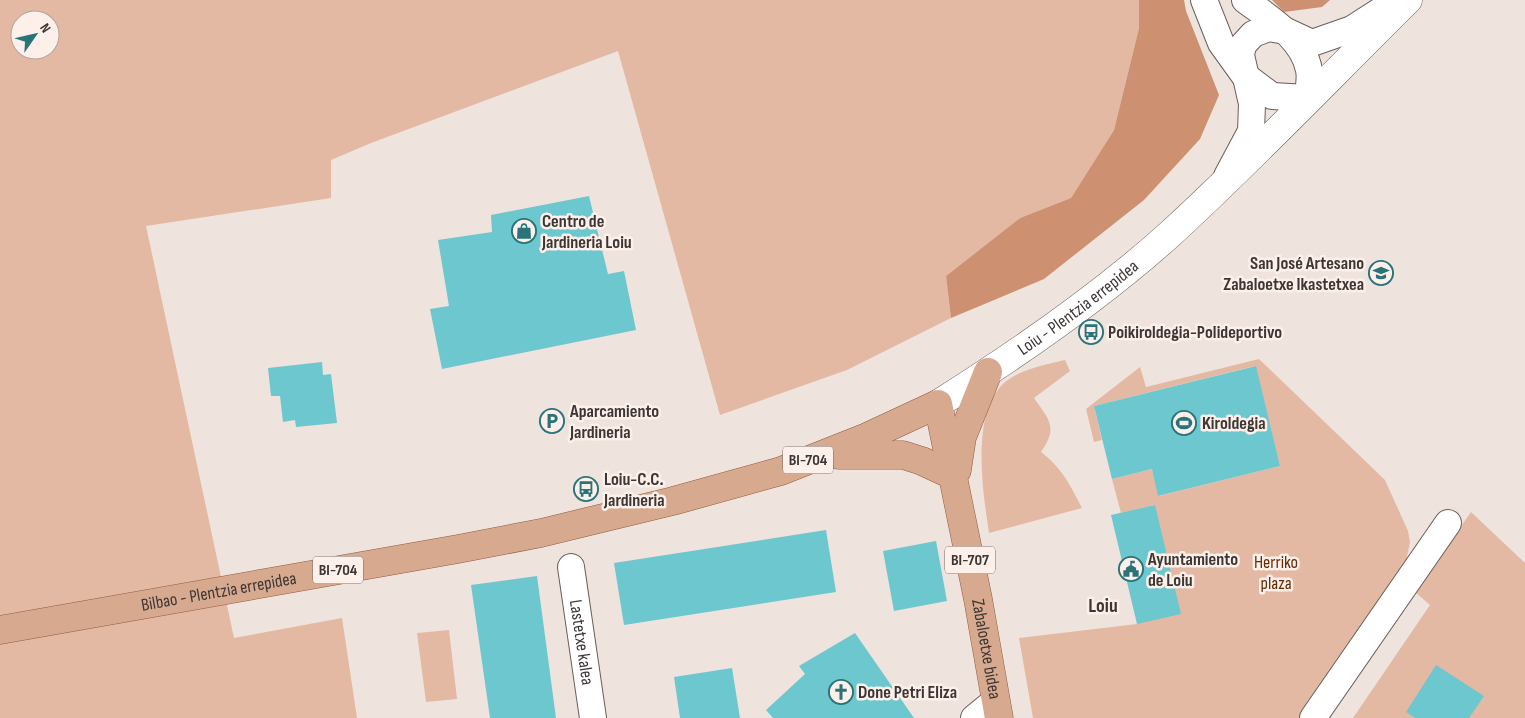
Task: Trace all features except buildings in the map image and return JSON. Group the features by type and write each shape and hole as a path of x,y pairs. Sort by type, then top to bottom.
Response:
{"main road":[{"name":"Loiu - Plentzia errepidea","path":"673,501 781,471 867,437 938,404 988,372 1074,312 1169,234 1408,0"},
{"path":"822,455 903,455 922,461 953,479 962,437 988,372"},
{"name":"Zabaloetxe bidea","path":"938,404 998,709"},
{"name":"Bilbao - Plentzia errepidea","path":"0,630 542,533 673,501"}],"street":[{"path":"1204,0 1221,43 1244,75 1272,96 1308,98 1309,70 1298,46 1286,31 1269,28 1253,34 1244,45 1241,55 1244,75 1252,104 1251,131 1224,182"},
{"path":"1245,0 1286,31 1312,43 1352,29 1397,0"},
{"path":"1312,718 1448,523"},
{"name":"Lastetxe kalea","path":"571,567 593,718"},
{"path":"974,718 998,709"}],"green space":[{"path":"0,0 1139,0 1139,28 1114,130 1071,198 1020,218 946,276 951,318 847,370 720,415 618,51 371,143 331,160 331,198 146,226 234,638 342,618 357,718 0,718"},
{"name":"Herriko plaza","path":"1259,359 1385,480 1408,531 1410,542 1406,562 1300,718 1033,718 1019,638 1137,624 1155,505 1121,513 1112,479 1152,469 1159,496 1280,466 1255,366 1094,406 1102,440 1094,442 1086,409 1140,367 1146,387"},
{"path":"1065,360 1070,371 1034,398 1050,424 1049,436 1041,452 1060,471 1082,508 989,533 982,474 983,430 988,410 996,393 1008,380 1028,370"},
{"path":"1471,512 1525,563 1525,718 1353,718 1430,605 1415,592"},
{"path":"449,630 457,699 426,702 417,633"}],"shaded area":[{"path":"1139,0 1184,0 1186,11 1219,95 1200,139 1144,200 1044,279 951,318 946,276 1020,218 1071,198 1114,130 1139,28"},
{"path":"1272,0 1330,0 1322,7 1284,12"}],"place":[{"name":"Centro de Jardineria Loiu","path":"524,231"},
{"name":"San José Artesano Zabaloetxe Ikastetxea","path":"1381,273"},
{"name":"Poikiroldegia-Polideportivo","path":"1091,332"},
{"name":"Aparcamiento Jardineria","path":"552,421"},
{"name":"Kiroldegia","path":"1184,423"},
{"name":"Loiu-C.C. Jardineria","path":"586,489"},
{"name":"Ayuntamiento de Loiu","path":"1131,569"},
{"name":"Done Petri Eliza","path":"841,692"}],"district":[{"name":"Loiu","path":"1103,606"}]}
